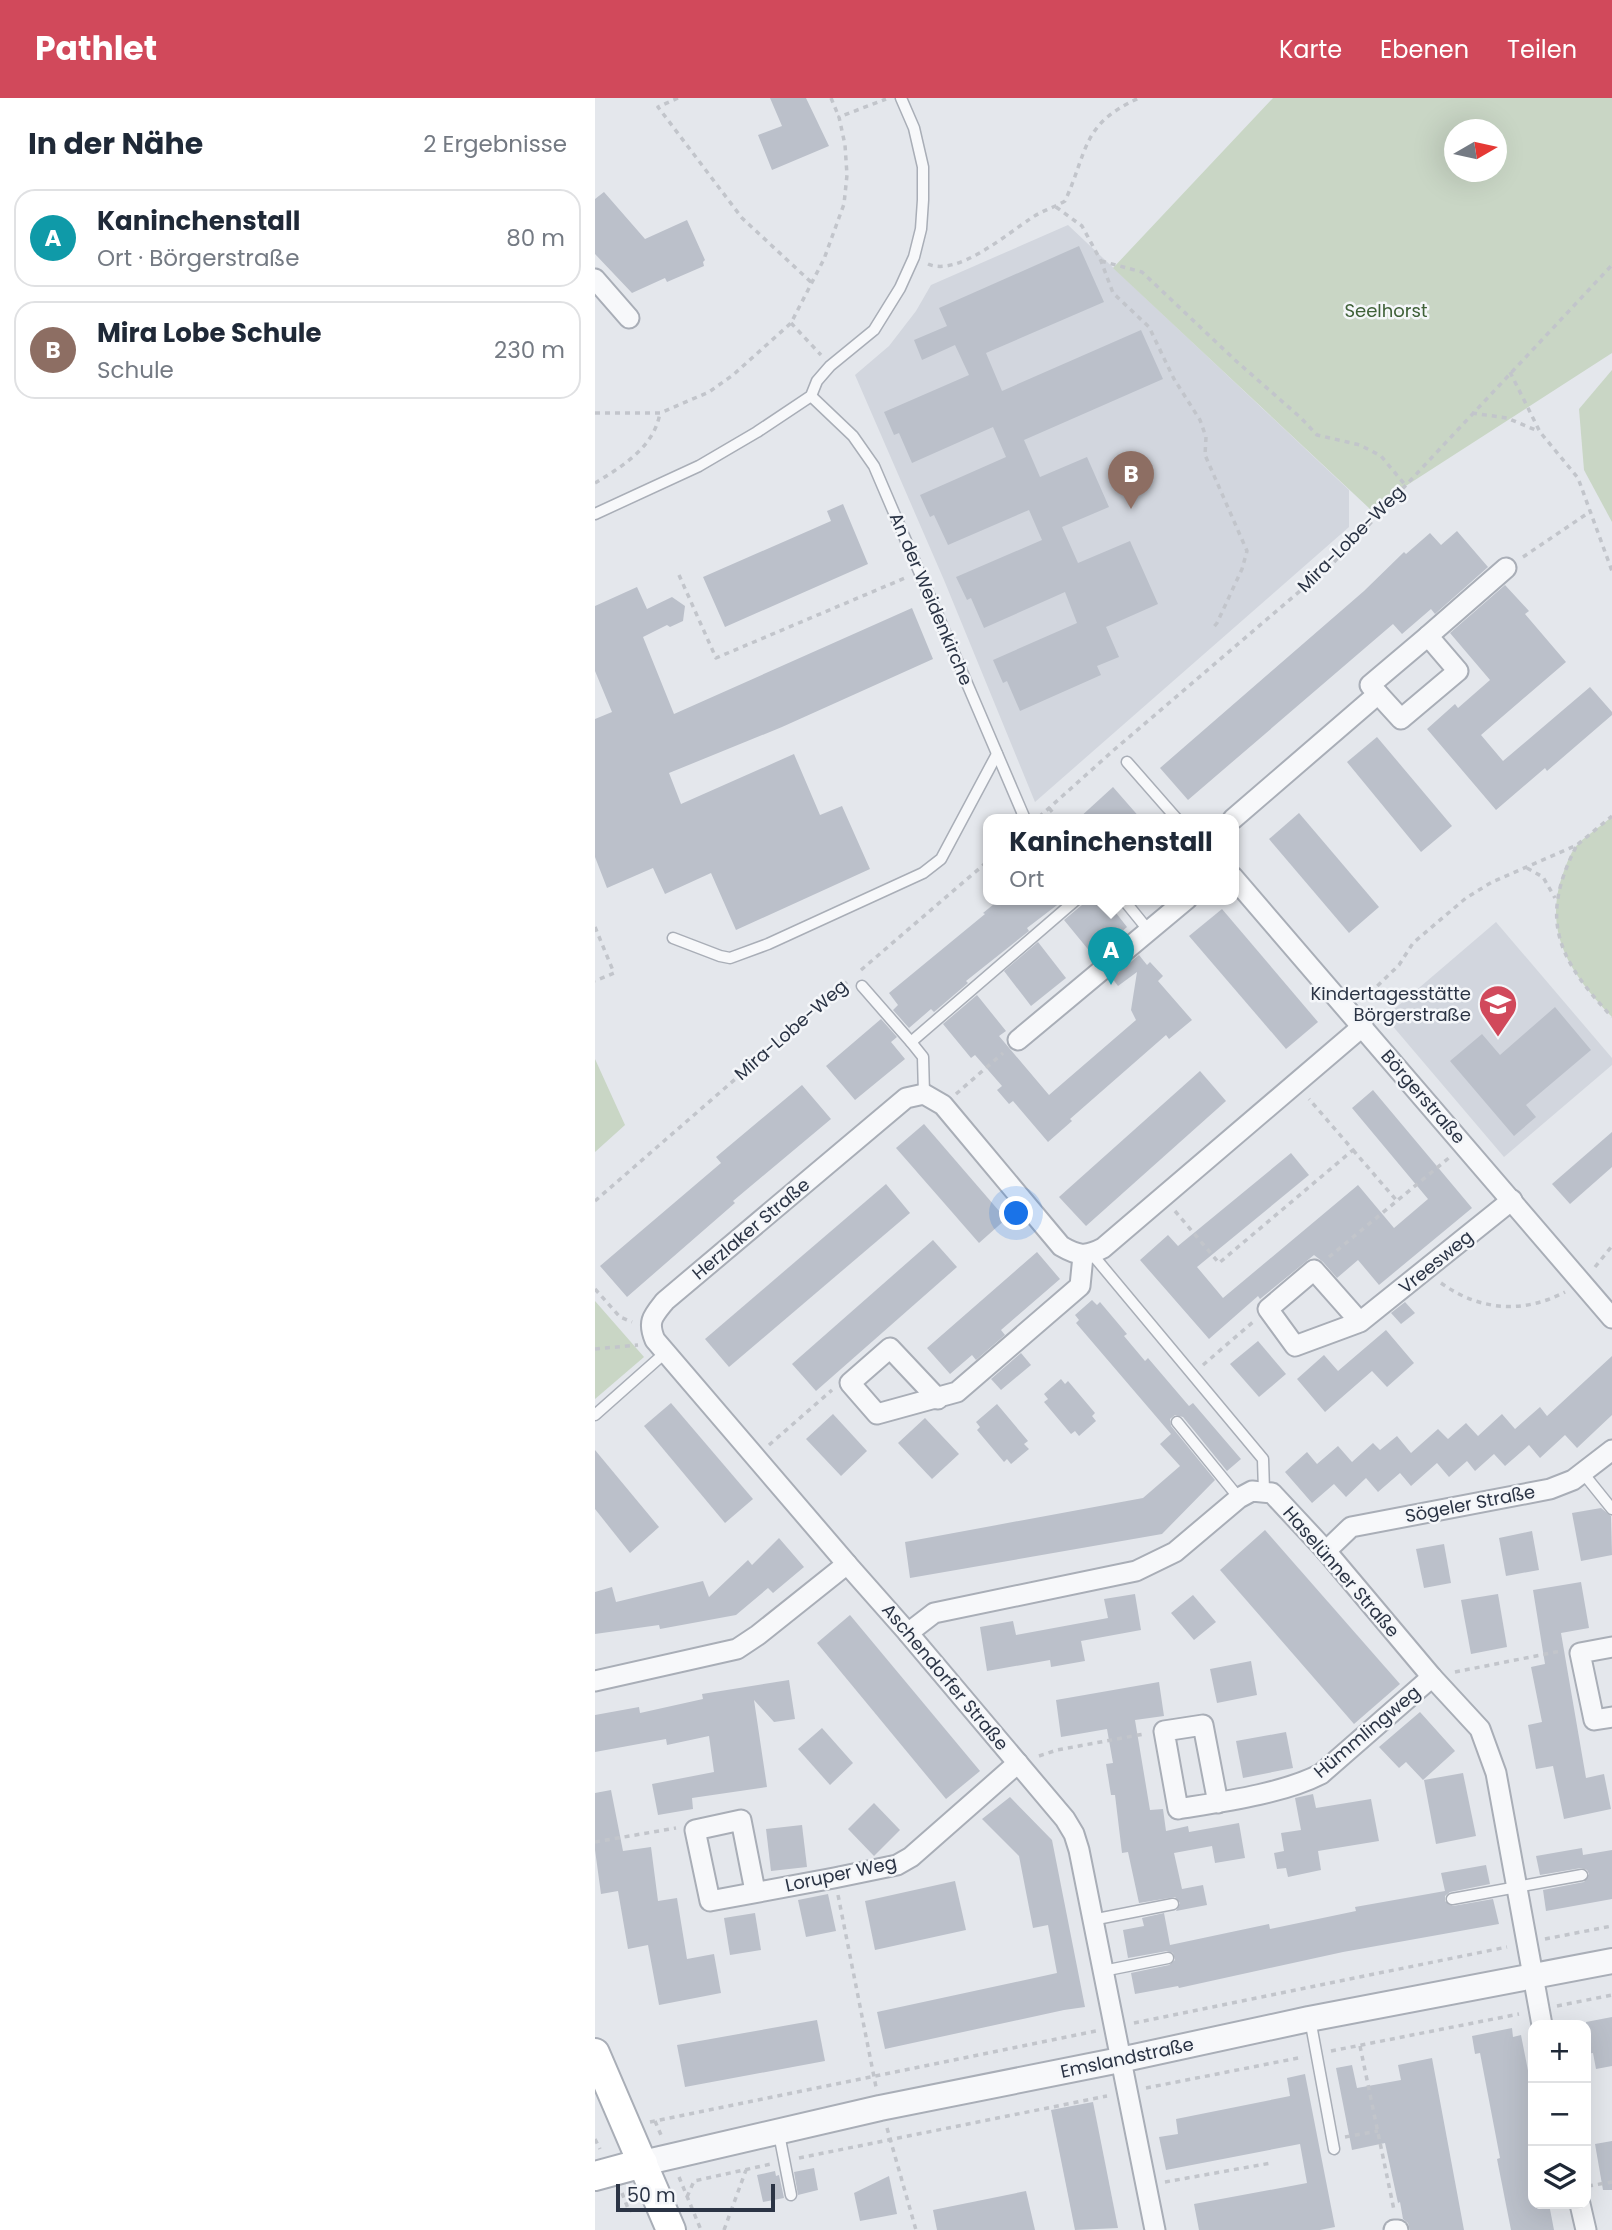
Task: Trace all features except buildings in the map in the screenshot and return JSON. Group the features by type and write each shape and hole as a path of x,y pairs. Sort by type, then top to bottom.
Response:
{"main road":[{"path":"595,2053 671,2230"},
{"path":"595,2176 643,2163"}],"street":[{"path":"595,279 629,318"},
{"path":"1428,636 1458,671 1401,719 1370,685 1506,568"},
{"path":"1239,814 1378,694"},
{"name":"Börgerstraße","path":"1239,883 1612,1318"},
{"path":"1018,1040 1180,905"},
{"path":"924,1094 943,1105 1061,1246 1088,1255 1103,1248 1296,1084 1357,1018"},
{"name":"Herzlaker Straße","path":"657,1340 653,1316 665,1301 906,1098 924,1094"},
{"name":"Vreesweg","path":"1268,1309 1295,1346 1360,1322 1512,1200"},
{"path":"938,1399 890,1348 850,1383 877,1414 938,1399 957,1392 1080,1286 1088,1255"},
{"path":"1268,1309 1314,1270 1360,1322"},
{"path":"595,1681 737,1649 847,1564 657,1340"},
{"name":"Sögeler Straße","path":"1326,1551 1351,1527 1551,1489 1583,1474 1611,1451"},
{"path":"908,1633 934,1613 1136,1571 1175,1552 1239,1498 1252,1491 1264,1491"},
{"name":"Haselünner Straße","path":"1264,1491 1272,1493 1326,1551 1432,1677 1480,1729 1496,1773 1541,2020"},
{"name":"Aschendorfer Straße","path":"847,1564 1018,1763 1065,1819 1074,1834 1155,2230"},
{"path":"1612,1647 1580,1653 1594,1720 1612,1717"},
{"name":"Hümmlingweg","path":"1164,1731 1178,1809 1218,1802 1305,1782 1321,1774 1432,1677"},
{"path":"1164,1731 1203,1725 1218,1802"},
{"name":"Loruper Weg","path":"695,1830 710,1900 897,1865 911,1857 1018,1763"},
{"path":"695,1830 741,1820 755,1891"},
{"name":"Emslandstraße","path":"643,2163 880,2108 1310,2019 1612,1961"},
{"path":"1581,2209 1585,2230"}],"lane":[{"path":"595,514 699,466 757,432 811,396 817,381 830,366 874,330 901,288 913,257 922,219 923,167 915,128 901,98"},
{"name":"An der Weidenkirche","path":"811,396 853,436 874,466 1023,814"},
{"path":"674,938 730,958 768,944 923,873 941,859 997,754"},
{"path":"1127,762 1173,814"},
{"path":"911,1042 1070,905"},
{"path":"1128,905 1150,932"},
{"path":"862,986 923,1057 924,1094"},
{"path":"1088,1255 1263,1460 1264,1491"},
{"path":"595,1415 657,1340"},
{"path":"1177,1422 1239,1498"},
{"path":"1583,1474 1612,1509"},
{"path":"1452,1899 1582,1875"},
{"path":"1092,1920 1173,1904"},
{"path":"1103,1971 1168,1958"},
{"path":"1310,2019 1333,2144"},
{"path":"778,2131 791,2195"}],"path":[{"path":"678,98 658,107 742,218 812,283"},
{"path":"595,413 660,413 709,391 733,375 791,323 824,259 844,204 847,175 845,145 839,117 831,98"},
{"path":"839,117 888,98"},
{"path":"913,257 937,268 948,266 989,249 1043,211 1065,201 1085,145 1093,132 1104,118 1118,107 1139,98"},
{"path":"1056,207 1082,226 1101,261 1113,293 1149,327 1206,436 1205,455 1247,551 1242,569 1212,629"},
{"path":"1101,261 1142,272 1317,435 1360,445 1381,456 1406,486"},
{"name":"Mira-Lobe-Weg","path":"1042,814 1334,562 1612,265"},
{"path":"791,323 830,366"},
{"path":"1510,372 1540,432 1579,478 1612,571"},
{"path":"595,483 647,443 657,429 660,413"},
{"path":"1472,413 1507,418 1540,432"},
{"path":"1506,568 1591,511"},
{"path":"679,575 716,658 920,572"},
{"path":"1049,808 1054,814"},
{"path":"1357,1018 1413,943 1466,898 1492,882 1577,845 1612,816"},
{"path":"1577,845 1563,871 1556,899 1555,921 1564,952 1574,972 1612,1017"},
{"name":"Mira-Lobe-Weg","path":"595,1200 983,866"},
{"path":"1527,868 1543,877 1556,899"},
{"path":"595,927 614,973 595,981"},
{"path":"943,1105 1018,1040"},
{"path":"1296,1084 1397,1201"},
{"path":"1314,1270 1465,1145"},
{"path":"1163,1196 1219,1263 1353,1150"},
{"path":"1426,1271 1457,1294 1503,1308 1544,1303 1582,1283 1612,1246"},
{"path":"595,1289 620,1317 657,1340"},
{"path":"1192,1374 1268,1309"},
{"path":"595,1349 631,1347 657,1340"},
{"path":"755,1457 835,1388 850,1383"},
{"path":"1432,1677 1556,1651 1580,1653"},
{"path":"1018,1763 1057,1750 1164,1731"},
{"path":"595,1842 685,1826 695,1830"},
{"path":"834,1878 880,2108 916,2230"},
{"path":"1360,2045 1397,2230"},
{"path":"1333,2144 1378,2131"},
{"path":"1146,2186 1271,2163"},
{"path":"724,2230 746,2170"},
{"path":"1591,2186 1612,2182"},
{"path":"687,2197 701,2230"}],"shaded area":[{"path":"1068,225 1349,490 1349,527 1035,802 944,580 855,375 889,346 916,311 931,285"},
{"name":"Kindertagesstätte Börgerstraße","path":"1496,922 1612,1058 1612,1065 1504,1157 1385,1017"}],"green space":[{"name":"Seelhorst","path":"1273,98 1612,98 1612,353 1370,509 1113,268"},
{"path":"1612,370 1612,522 1584,470 1579,409"},
{"path":"1612,816 1612,1017 1586,987 1567,956 1560,940 1556,903 1560,883 1572,852 1582,840"},
{"path":"595,1059 625,1125 595,1152"},
{"path":"595,1301 644,1357 595,1399"}],"place":[{"name":"Mira Lobe Schule","path":"1131,509"},
{"name":"Kaninchenstall","path":"1111,985"},
{"name":"Kindertagesstätte Börgerstraße","path":"1498,1038"}]}
